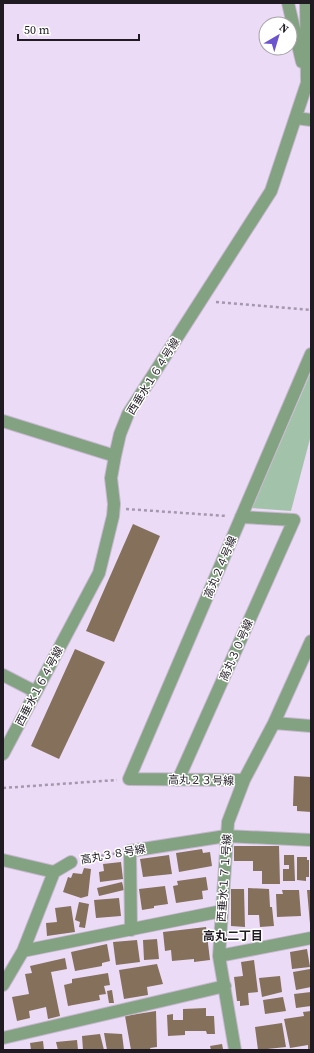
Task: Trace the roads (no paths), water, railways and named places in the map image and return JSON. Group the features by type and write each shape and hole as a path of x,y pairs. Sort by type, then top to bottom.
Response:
{"street":[{"path":"288,3 307,83"},
{"name":"西垂水１６４号線","path":"3,754 99,572 114,508 111,478 115,456 120,434 128,414 271,190 307,83 306,3"},
{"path":"296,118 311,120"},
{"name":"高丸２４号線","path":"130,779 311,354"},
{"path":"3,421 115,456"},
{"name":"高丸３０号線","path":"178,780 294,520 241,517"},
{"name":"高丸２３号線","path":"130,779 244,780 274,724 311,641"},
{"path":"3,675 36,692"},
{"path":"274,724 311,726"},
{"name":"西垂水１７１号線","path":"235,1050 219,956 226,836 228,822 244,780"},
{"name":"高丸３８号線","path":"131,930 130,851 226,836 311,840"},
{"path":"3,860 54,872 23,951 3,985"},
{"name":"高丸３８号線","path":"54,872 71,862"},
{"path":"23,951 222,911"},
{"path":"219,956 311,938"},
{"path":"3,1038 225,986"}],"district":[{"name":"高丸二丁目","path":"233,936"}]}
